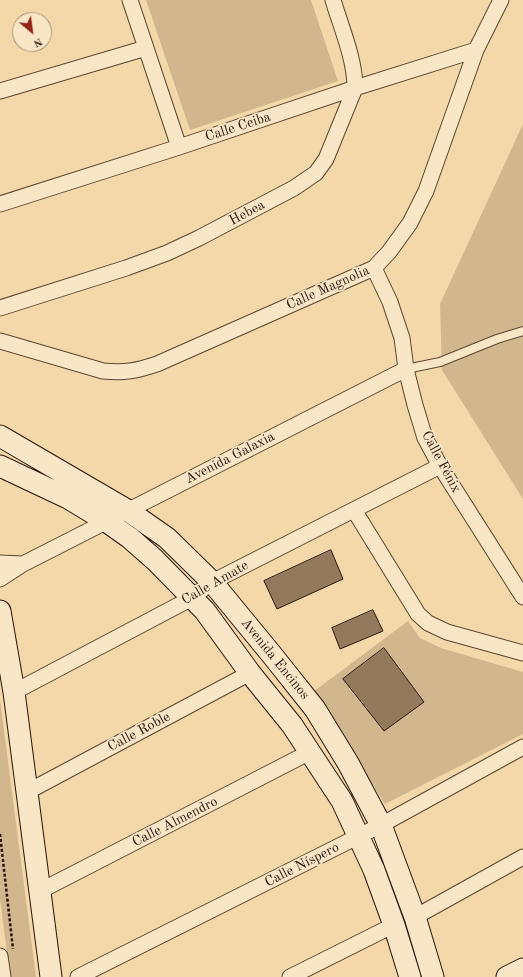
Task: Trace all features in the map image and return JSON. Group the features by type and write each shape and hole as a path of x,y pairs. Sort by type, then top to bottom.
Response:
{"street":[{"path":"130,0 179,147"},
{"name":"Hebea","path":"0,308 120,270 167,253 199,238 294,188 316,173 326,159 355,88 355,76 352,62 333,0"},
{"name":"Calle Magnolia","path":"0,341 103,371 135,371 157,364 374,268 389,252 410,223 426,191 476,50 501,0"},
{"path":"0,91 146,48"},
{"name":"Calle Ceiba","path":"0,204 476,50"},
{"name":"Calle Fénix","path":"374,268 390,302 402,338 406,369 425,438 440,466 523,597"},
{"name":"Avenida Galaxia","path":"0,579 23,564 127,510 406,369"},
{"name":"Avenida Encinos","path":"0,436 127,510 167,538 212,582 315,709 348,763 381,825 415,917 433,977"},
{"name":"Avenida Encinos","path":"0,466 68,498 106,521 130,538 155,560 205,611 250,672 292,725 342,801 374,870 394,925 410,977"},
{"name":"Calle Amate","path":"14,692 192,598 212,582 440,466"},
{"path":"354,510 418,614 428,623 447,632 523,653"},
{"name":"Avenida Galaxia","path":"0,563 23,564"},
{"path":"0,611 14,692 51,977"},
{"name":"Calle Roble","path":"27,792 250,672"},
{"name":"Calle Níspero","path":"78,977 381,825 523,747"},
{"name":"Calle Almendro","path":"40,891 310,752"},
{"path":"415,917 523,857"},
{"path":"290,977 394,925"},
{"path":"3,977 7,954"},
{"path":"507,977 523,969"}],"lane":[{"name":"Avenida Galaxia","path":"406,369 440,362 497,339 523,331"}],"path":[{"path":"0,834 7,954"}],"shaded area":[{"path":"146,0 311,0 338,81 190,130"},
{"path":"523,124 523,499 442,370 440,304"},
{"path":"408,621 420,638 441,648 523,672 523,734 385,804 313,692"},
{"path":"0,700 36,977 10,977 0,899"}],"building":[{"path":"331,550 343,579 277,609 264,581"},
{"path":"373,610 383,631 340,649 332,628"},
{"path":"384,648 424,702 384,731 343,679"}]}
